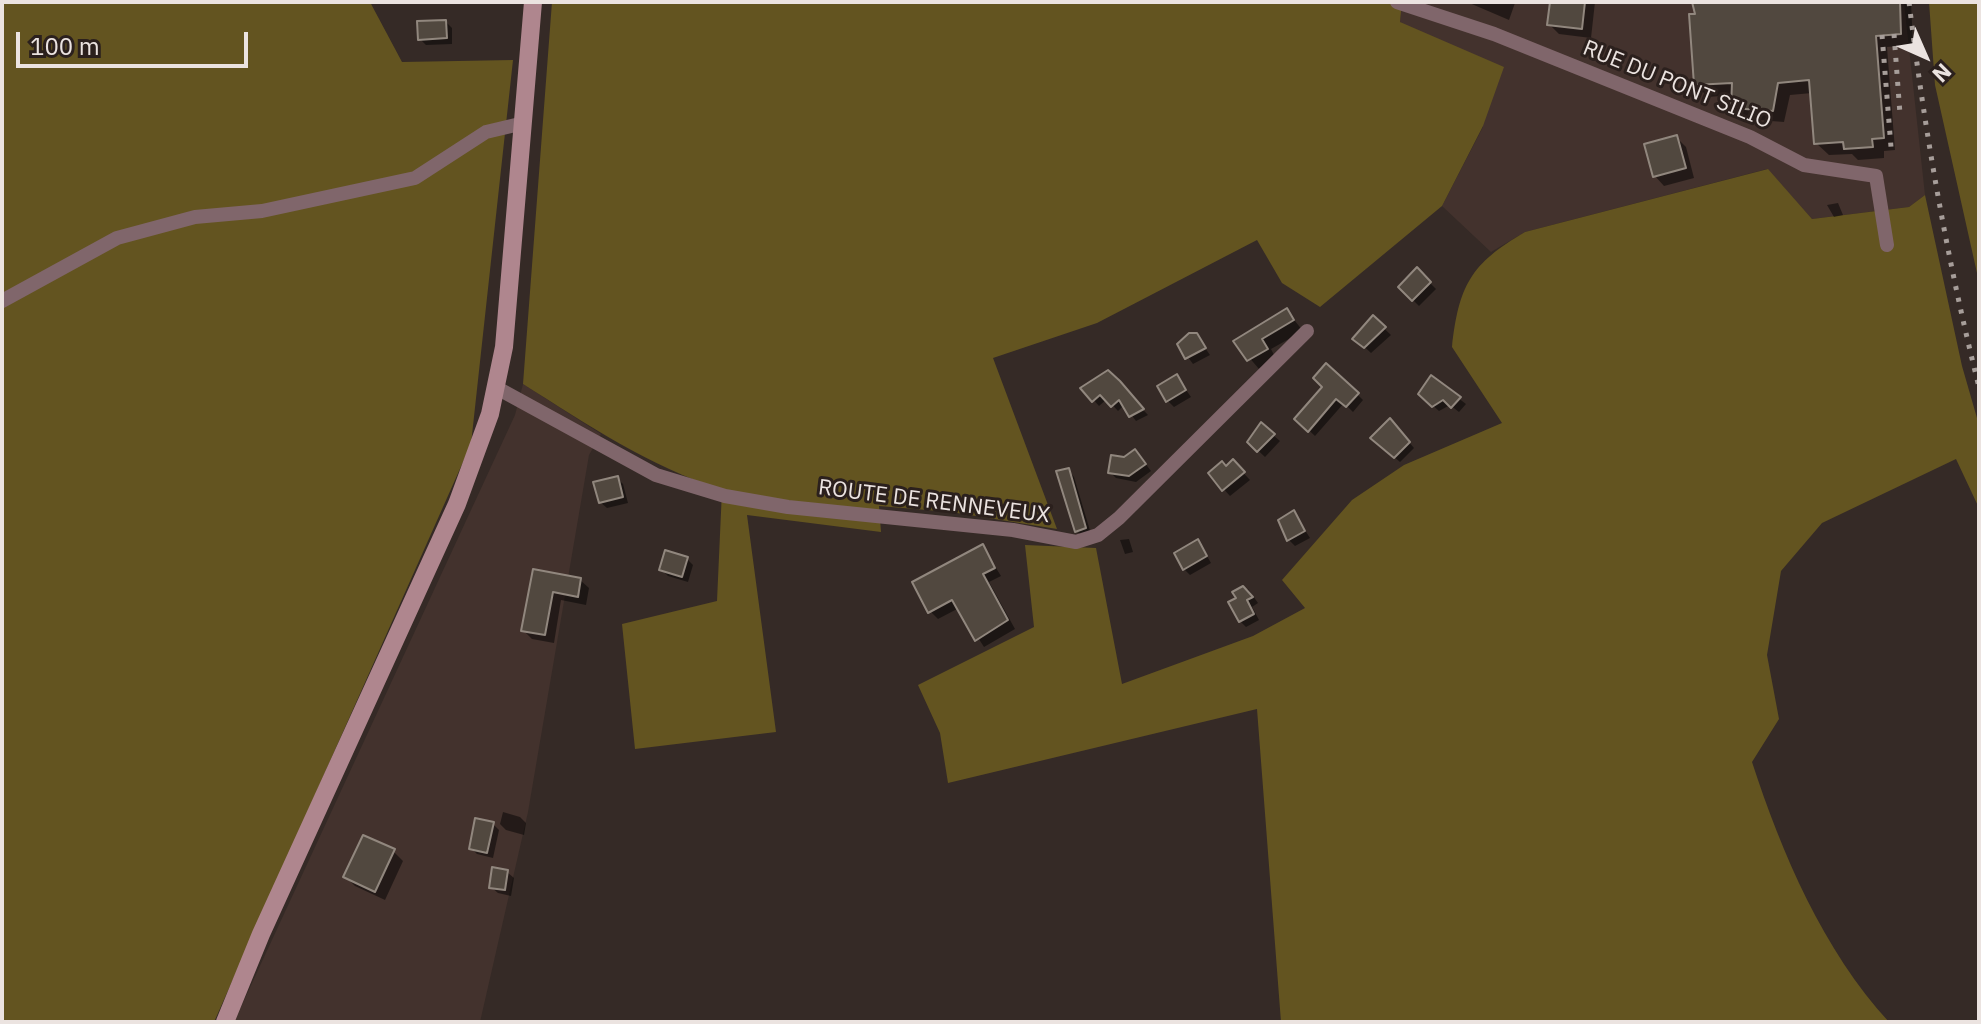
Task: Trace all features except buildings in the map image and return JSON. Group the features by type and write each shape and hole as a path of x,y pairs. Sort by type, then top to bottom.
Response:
{"main road":[{"path":"225,1022 261,934 457,504 497,388 504,347 533,2"}],"street":[{"name":"RUE DU PONT SILIO","path":"1397,2 1494,34 1750,137 1804,165 1876,176 1887,245"},
{"path":"2,301 117,238 195,217 262,211 415,178 486,132 524,123"},
{"name":"ROUTE DE RENNEVEUX","path":"497,388 656,475 692,488 788,507 1013,530 1076,542 1098,535 1119,518 1307,331"}],"shaded area":[{"path":"2,2 370,2 402,62 513,60 471,444 214,1022 2,1022"},
{"path":"552,2 1402,2 1400,22 1504,67 1483,126 1442,206 1320,307 1282,283 1257,240 1097,323 993,358 1057,529 951,512 879,506 881,532 747,515 776,732 635,749 622,624 717,601 722,490 644,457 523,384"},
{"path":"1402,2 1904,2 1925,195 1909,207 1812,219 1767,169 1525,232 1491,252 1442,206 1483,127 1400,22"},
{"path":"1929,2 1979,2 1979,282 1935,85"},
{"path":"1768,169 1812,219 1909,207 1925,195 1962,366 1979,425 1979,508 1956,459 1822,523 1781,571 1767,655 1779,719 1752,762 1807,900 1844,964 1889,1022 1281,1022 1257,709 948,783 940,733 918,685 1034,627 1025,545 1096,548 1122,684 1253,636 1305,608 1282,580 1352,500 1404,465 1502,423 1452,347 1464,292 1470,279 1491,255 1525,232"},
{"path":"523,384 601,434 589,455 528,812 480,1022 234,1022 515,415"}],"railway":[{"path":"1909,2 1938,196 1979,387"},
{"path":"1894,34 1900,114"},
{"path":"1882,35 1891,147"}]}
